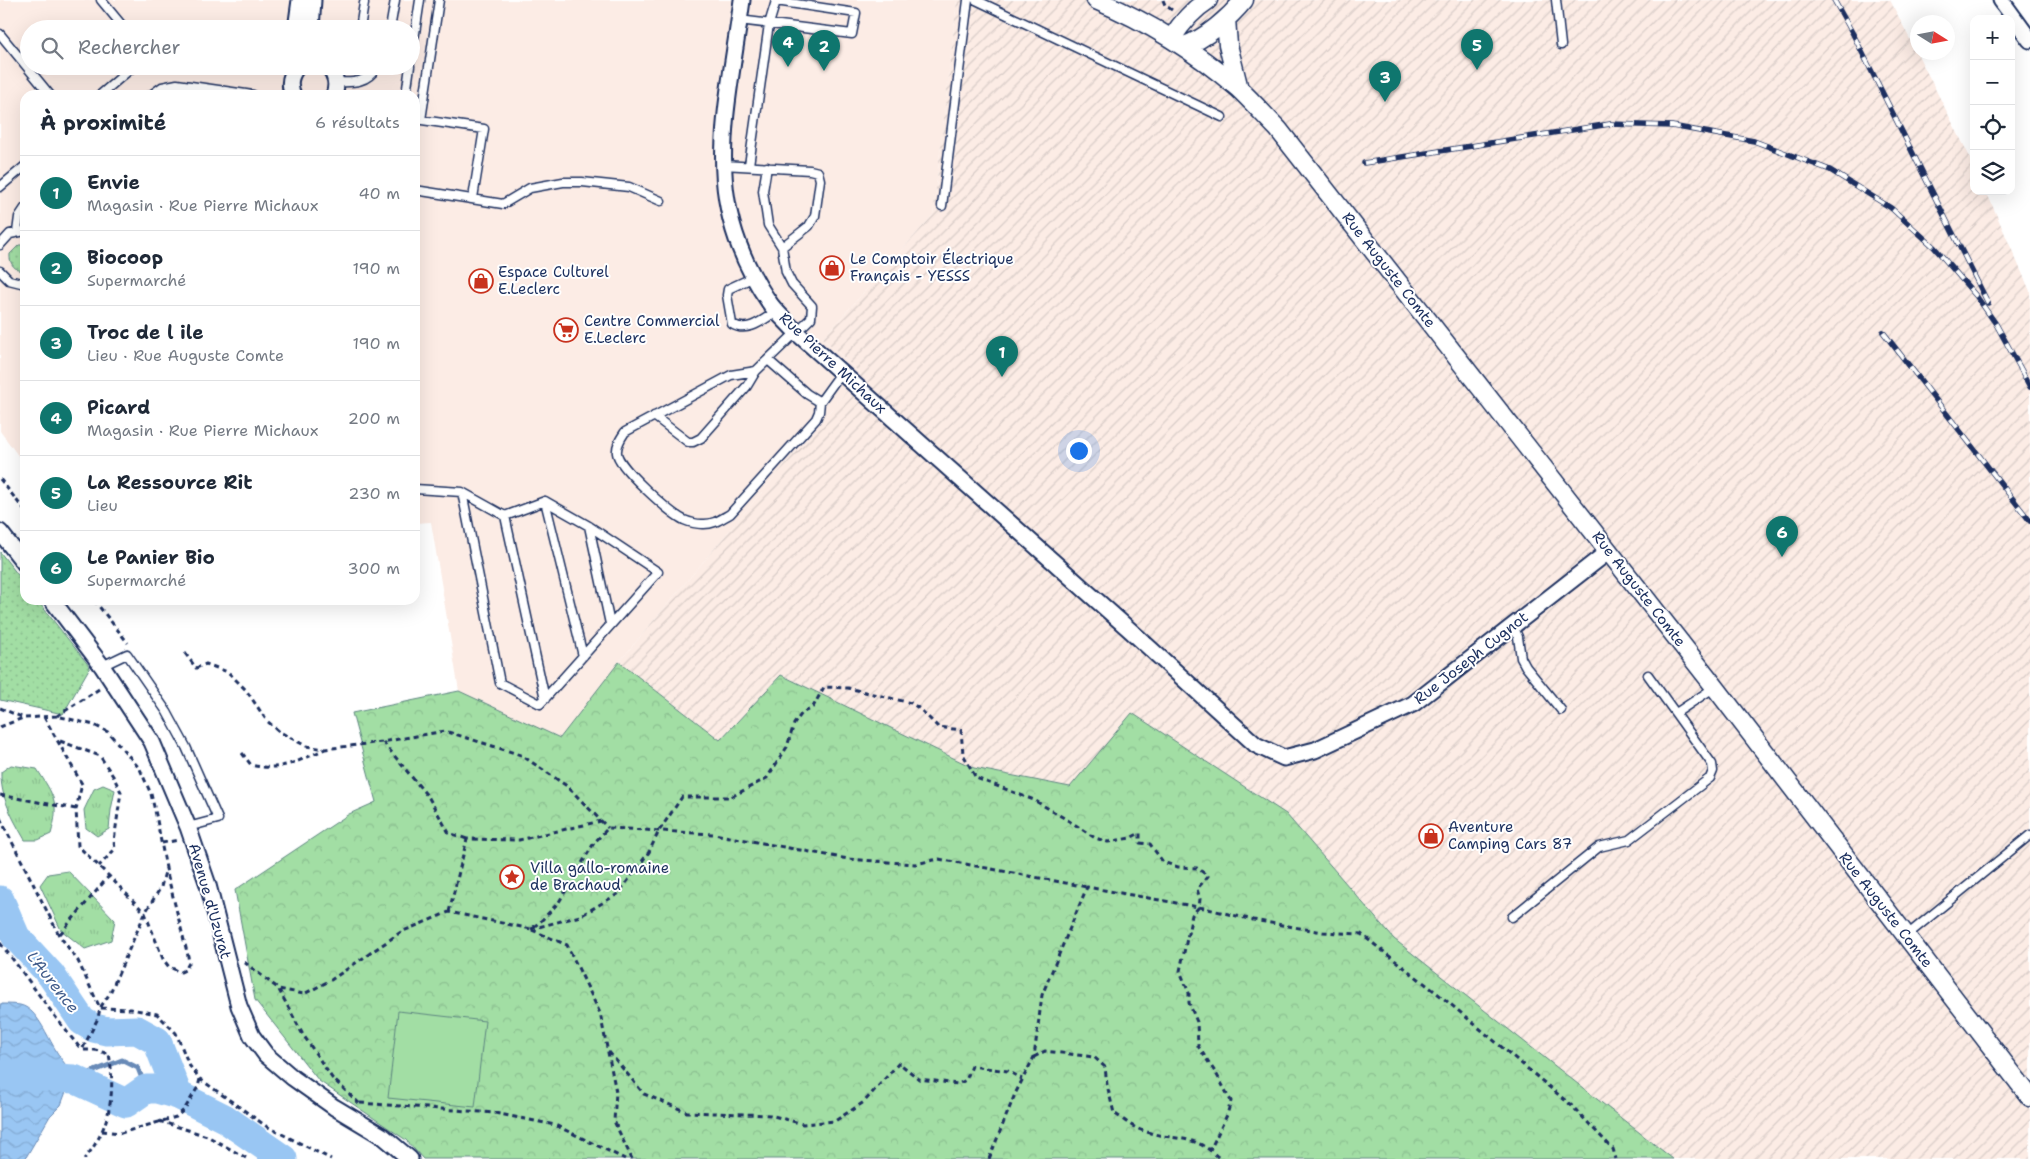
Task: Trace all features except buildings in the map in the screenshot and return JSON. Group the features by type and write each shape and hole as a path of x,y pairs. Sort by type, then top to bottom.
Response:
{"street":[{"path":"297,20 300,0"},
{"path":"312,20 313,0"},
{"name":"Rue Pierre Michaux","path":"742,0 723,138 723,165 726,198 732,224 754,277 777,311 797,333 1131,631"},
{"name":"Rue Auguste Comte","path":"1096,0 1131,14 1178,42 1239,89 1278,129 1715,687 2030,1097"},
{"path":"1178,42 1185,18 1197,6 1208,0"},
{"path":"1178,42 1206,34 1244,0"},
{"path":"2001,0 2030,40"},
{"path":"1226,18 1228,45 1239,89"},
{"path":"290,90 293,75"},
{"path":"0,532 20,558"},
{"name":"Rue Joseph Cugnot","path":"1131,631 1256,745 1284,758 1315,750 1413,704 1609,551"},
{"name":"Avenue d'Uzurat","path":"56,605 102,666 152,742 188,827 208,885 239,1006 252,1036 266,1055 293,1078 334,1107 384,1137 410,1159"}],"lane":[{"path":"101,0 117,20"},
{"path":"392,20 395,0"},
{"path":"417,20 420,0"},
{"path":"420,108 439,0"},
{"path":"942,206 968,0"},
{"path":"976,0 1222,117"},
{"path":"1556,0 1560,45"},
{"path":"739,20 769,24 852,34 856,13 776,1 769,24 749,166"},
{"path":"361,20 364,3"},
{"path":"0,34 20,58"},
{"path":"34,75 46,90"},
{"path":"106,90 123,75"},
{"path":"333,79 357,83 363,81 369,75"},
{"path":"407,90 409,75"},
{"path":"158,90 162,87 176,84 218,90"},
{"path":"420,119 484,129 473,198"},
{"path":"723,165 818,172 820,180 814,216 809,226 782,246"},
{"path":"654,416 688,442 693,442 700,438 748,386 756,371 811,318 812,306 792,284 786,272 782,246 768,226 763,191 767,167"},
{"path":"0,187 20,170"},
{"path":"420,191 503,204 530,188 563,182 582,182 629,187 661,201"},
{"path":"0,245 5,238 20,231"},
{"path":"0,271 9,280 20,283"},
{"path":"754,277 733,285 728,289 727,295 732,324 746,328 777,311"},
{"path":"768,360 807,394 820,402"},
{"path":"756,371 731,375 625,432 618,443 616,452 619,461 630,475 682,519 704,524 717,522 730,514 816,419 820,402 841,373"},
{"path":"420,489 462,492 505,516 545,699"},
{"path":"462,492 500,683 540,704 658,572 589,526 545,501"},
{"path":"505,516 545,501"},
{"path":"545,501 583,656"},
{"path":"589,526 610,624"},
{"path":"1513,626 1518,637 1521,658 1526,667 1561,710"},
{"path":"102,666 128,654 167,712 182,740 218,819 188,827"},
{"path":"1512,917 1599,847 1629,840 1710,778 1713,771 1712,764 1648,675"},
{"path":"1676,713 1715,687"},
{"path":"1906,936 2030,836"}],"path":[{"path":"0,479 20,505"},
{"path":"98,605 129,644"},
{"path":"185,653 196,668 206,664 228,672 246,690 267,721 280,732 306,746 326,749 445,731 521,754 567,786 608,828 714,834 848,859 915,864 939,859 1199,907 1253,920 1323,932 1361,934 1442,996 1572,1106 1613,1149 1616,1159"},
{"path":"57,716 112,681"},
{"path":"531,929 580,916 618,894 648,852 659,831 682,797 731,798 767,778 787,747 794,724 802,713 813,707 824,687 848,688 911,703 938,727 961,730 963,754 976,778 1034,800 1095,838 1108,842 1130,838 1140,833 1140,843 1150,844 1163,862 1178,867 1197,868 1208,876 1197,889 1200,899 1199,907 1192,915 1180,971 1189,993 1189,1004 1197,1022 1198,1046 1217,1075 1231,1102 1228,1115 1210,1150"},
{"path":"0,708 24,718"},
{"path":"0,727 24,718 57,716 94,726 108,732 140,770 151,794 166,868 188,956 185,970 175,971 169,967 163,959 145,913 78,846 76,810 82,784 44,717"},
{"path":"59,741 100,756 121,792 114,841 115,849 99,866"},
{"path":"382,742 429,798 449,833 467,839 519,840 601,821"},
{"path":"242,753 251,766 275,768 297,762 326,749"},
{"path":"0,795 76,810"},
{"path":"0,818 59,934 78,961 100,1008"},
{"path":"531,929 559,902 594,843 608,828"},
{"path":"449,912 467,839"},
{"path":"82,1050 98,1018 100,1008 110,993 145,913 161,887 166,868"},
{"path":"59,934 109,876"},
{"path":"989,1159 1014,1094 1034,1057 1042,995 1087,887"},
{"path":"279,990 304,994 331,980 401,932 449,912 531,929 567,945 600,1013 616,1092 614,1121 632,1159"},
{"path":"0,943 82,1050"},
{"path":"223,949 252,967 279,990 302,1033 332,1078 360,1104"},
{"path":"100,1008 130,1009 157,1014 176,1033 189,1065 200,1078 266,1126 331,1159"},
{"path":"82,1050 95,1050 109,1054 112,1071 110,1107 102,1131 84,1159"},
{"path":"609,1052 644,1094 686,1112 770,1115 803,1124 836,1121 864,1102 899,1063 919,1079 958,1084 966,1080 972,1066 1008,1071 1022,1079"},
{"path":"1034,1057 1045,1052 1094,1057 1105,1067 1114,1113 1143,1131 1197,1141 1220,1159"},
{"path":"102,1131 121,1132 176,1117 184,1110 198,1087 200,1078"},
{"path":"334,1107 341,1102 495,1113 555,1125 625,1159"},
{"path":"158,1121 208,1136 248,1159"}],"shaded area":[{"path":"0,0 957,0 933,215 823,338 861,374 619,662 560,738 459,691 431,522 420,523 420,90 20,90 20,458 0,431"},
{"path":"957,0 1890,0 1910,39 1910,60 1921,60 1970,157 1970,195 1988,195 2030,291 2030,1159 1673,1159 1394,939 1286,814 1070,787 974,768 781,675 720,740 619,662 861,374 823,338 933,215"}],"green space":[{"path":"20,245 20,270 12,264 10,254"},
{"path":"0,552 20,578 20,605 41,605 90,667 63,714 0,700"},
{"path":"619,662 720,740 781,675 974,768 1070,787 1132,713 1286,814 1394,939 1673,1159 423,1159 406,1140 319,1081 255,1000 235,890 349,814 376,802 352,713 459,691 560,738"},
{"path":"11,765 37,769 48,786 55,807 51,834 38,840 25,840 5,799 1,781 1,772"},
{"path":"103,785 115,790 109,829 97,836 86,828 84,810 94,789"},
{"path":"68,871 115,920 111,940 85,949 61,930 40,885 48,874"},
{"path":"398,1011 485,1021 475,1107 388,1098"}],"water":[{"path":"0,1004 20,1005 34,1014 68,1067 67,1089 61,1105 50,1116 25,1159 0,1159"}],"waterway":[{"name":"L'Aurence","path":"0,900 16,937 51,975 82,1021 94,1028 107,1031 137,1030 157,1041 178,1095 224,1118 283,1159"},
{"path":"74,1079 122,1060 138,1068 146,1089"},
{"path":"0,1075 74,1079 126,1103 146,1089 157,1089 178,1095"}],"railway":[{"path":"1834,0 1853,34 1988,303"},
{"path":"1364,163 1610,124 1672,126 1754,141 1830,170 1891,208 1934,247 1977,297 1996,324 2023,373"},
{"path":"1883,332 2030,521"},
{"path":"2020,368 2030,387"}],"place":[{"name":"Picard","path":"788,67"},
{"name":"La Ressource Rit","path":"1477,70"},
{"name":"Biocoop","path":"824,71"},
{"name":"Troc de l ile","path":"1385,102"},
{"name":"Le Comptoir Électrique Français - YESSS","path":"832,268"},
{"name":"Espace Culturel E.Leclerc","path":"481,281"},
{"name":"Centre Commercial E.Leclerc","path":"566,330"},
{"name":"Envie","path":"1002,377"},
{"name":"Le Panier Bio","path":"1782,557"},
{"name":"Aventure Camping Cars 87","path":"1431,836"},
{"name":"Villa gallo-romaine de Brachaud","path":"512,877"}]}
